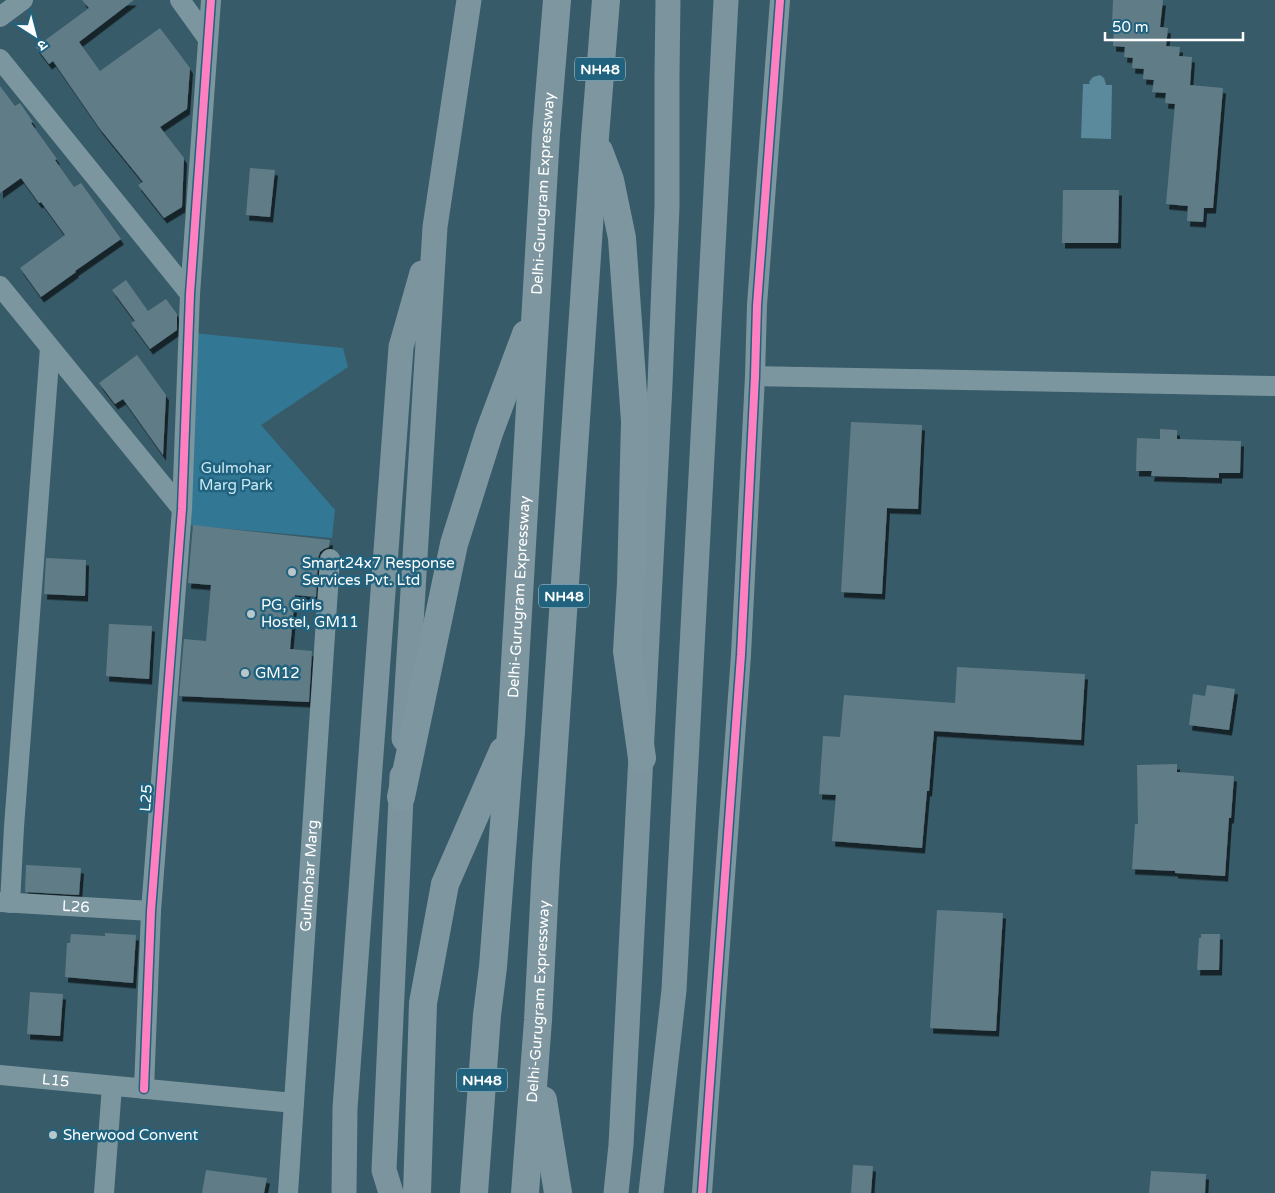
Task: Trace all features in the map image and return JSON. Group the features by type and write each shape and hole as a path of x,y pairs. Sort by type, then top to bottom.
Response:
{"highway":[{"name":"Delhi-Gurugram Expressway","path":"474,1193 511,732 546,134 557,0"},
{"name":"Delhi-Gurugram Expressway","path":"525,1193 595,137 606,0"},
{"path":"595,137 610,180 622,238 632,370 635,421 631,583 627,651 642,758"},
{"path":"401,797 454,544 489,433 536,309"},
{"path":"417,1193 423,1003 445,884 511,732"},
{"path":"535,1054 558,1193"}],"main road":[{"path":"391,1193 384,1170 401,797 435,227 469,0"},
{"path":"616,1193 621,1145 659,405 667,206 668,0"},
{"path":"651,1193 674,990 726,0"},
{"path":"344,1193 345,1108 401,346 435,227"}],"street":[{"path":"0,18 23,0"},
{"path":"180,0 208,39"},
{"name":"L25","path":"144,1089 151,911 182,509 190,294 211,0"},
{"path":"702,1193 741,655 758,295 780,0"},
{"path":"0,59 190,294"},
{"path":"0,286 182,509"},
{"path":"5,902 14,827 50,348"},
{"path":"755,376 1275,386"},
{"name":"Gulmohar Marg","path":"288,1193 330,559"},
{"path":"0,810 14,827"},
{"name":"L26","path":"5,902 151,911"},
{"name":"L15","path":"0,1075 294,1104"},
{"path":"104,1193 112,1086"}],"green space":[{"name":"Gulmohar Marg Park","path":"193,333 343,348 348,367 261,425 335,510 332,538 185,525"}],"shaded area":[{"path":"1100,75 1104,78 1106,85 1112,85 1111,139 1081,138 1083,84 1090,84 1089,82 1093,77"}],"building":[{"path":"82,0 134,0 79,42 100,71 160,28 190,68 187,109 160,127 184,158 182,207 164,218 138,185 143,182 100,129 53,61 49,64 36,47 89,8"},
{"path":"1113,0 1163,0 1160,27 1168,28 1166,46 1180,47 1179,56 1192,57 1190,85 1223,88 1213,208 1204,208 1203,222 1187,221 1188,206 1166,204 1175,104 1165,103 1166,93 1152,92 1154,80 1143,79 1144,69 1132,68 1133,58 1124,57 1125,47 1113,46"},
{"path":"0,86 15,106 20,103 33,122 31,123 57,159 55,160 74,187 81,183 121,239 41,297 20,268 65,235 21,178 0,193"},
{"path":"250,168 275,170 270,217 246,215"},
{"path":"1063,190 1119,190 1118,243 1062,243"},
{"path":"126,280 148,311 166,299 177,314 177,330 150,349 131,323 135,321 112,290"},
{"path":"137,355 166,395 163,455 123,399 115,404 99,383"},
{"path":"851,422 922,425 918,509 887,508 882,594 841,592"},
{"path":"1160,429 1177,430 1177,439 1241,441 1240,473 1219,473 1219,478 1151,476 1152,471 1136,471 1137,438 1160,439"},
{"path":"193,525 330,540 329,547 320,552 318,558 316,597 295,595 290,649 312,651 309,702 179,696 184,639 206,641 211,585 188,583"},
{"path":"46,558 86,560 85,596 44,594"},
{"path":"109,624 152,626 149,679 106,676"},
{"path":"957,667 1085,674 1081,740 934,731 922,848 832,841 836,795 819,794 823,736 840,737 844,695 955,703"},
{"path":"1207,685 1235,689 1229,730 1189,725 1193,694 1205,696"},
{"path":"1177,764 1177,772 1234,776 1225,876 1132,869 1135,824 1138,824 1137,765"},
{"path":"26,865 81,868 79,895 25,892"},
{"path":"937,910 1003,913 996,1031 930,1028"},
{"path":"105,933 136,935 133,983 65,977 67,943 70,943 71,934 105,936"},
{"path":"1201,934 1220,934 1219,970 1197,970 1199,938 1201,938"},
{"path":"30,992 63,994 60,1036 27,1034"},
{"path":"853,1165 873,1166 871,1193 851,1193"},
{"path":"206,1170 267,1178 264,1193 202,1193"},
{"path":"1151,1171 1206,1174 1205,1193 1149,1193"}],"cycle path":[{"path":"144,1089 151,911 182,509 190,294 211,0"},
{"path":"702,1193 741,655 757,305 780,0"}],"place":[{"name":"Smart24x7 Response Services Pvt. Ltd","path":"292,572"},
{"name":"PG, Girls Hostel, GM11","path":"251,614"},
{"name":"GM12","path":"245,673"},
{"name":"Sherwood Convent","path":"53,1135"}]}
